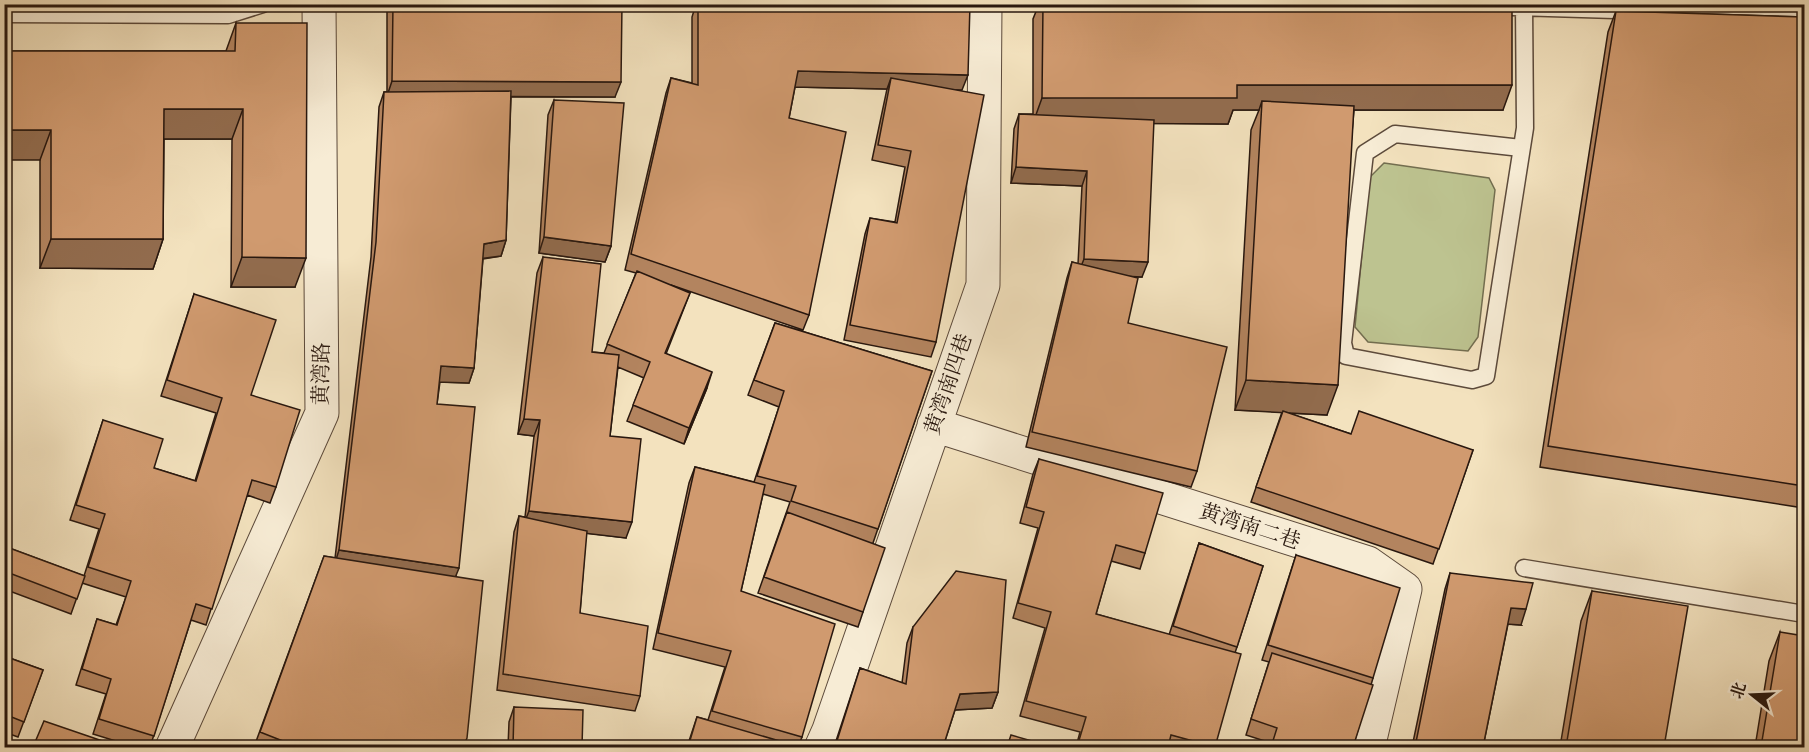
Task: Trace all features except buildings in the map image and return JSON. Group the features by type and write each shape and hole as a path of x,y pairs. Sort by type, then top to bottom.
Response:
{"street":[{"name":"黄湾路","path":"172,747 322,412 319,4"},
{"name":"黄湾南四巷","path":"821,747 983,285 985,4"},
{"name":"黄湾南二巷","path":"934,425 1368,563 1405,589 1368,747"}],"lane":[{"path":"4,14 228,15 263,4"},
{"path":"1521,148 1395,134 1365,153 1343,343 1346,356 1473,380 1486,376 1525,128 1524,6"},
{"path":"1500,7 1714,9 1804,18"},
{"path":"1524,568 1804,614"}],"green space":[{"path":"1384,163 1489,178 1495,190 1478,337 1468,351 1368,342 1355,327 1369,178"}]}
